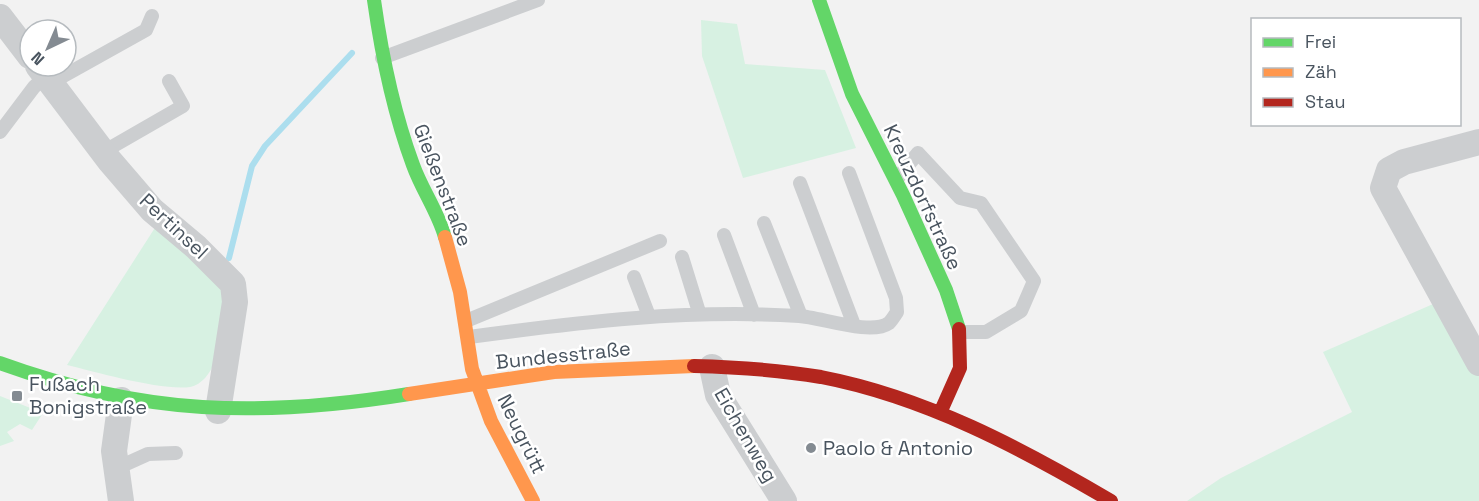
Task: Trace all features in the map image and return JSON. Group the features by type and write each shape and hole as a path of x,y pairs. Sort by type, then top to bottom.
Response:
{"main road":[{"name":"Gießenstraße","path":"374,0 382,58 396,116 414,168 443,231 466,321 472,369 477,384"},
{"name":"Kreuzdorfstraße","path":"819,0 852,94 896,180 946,290 959,332 960,368 940,413"},
{"name":"Bundesstraße","path":"0,363 66,387 121,400 218,411 286,409 338,404 583,369 671,366 780,373 842,382 940,413 1028,453 1111,501"},
{"name":"Neugrütt","path":"477,384 491,421 533,501"}],"street":[{"path":"0,16 18,40"},
{"name":"Pertinsel","path":"47,78 103,152 152,210 196,247 233,284 235,302 218,411"},
{"path":"1479,142 1404,162 1389,170 1383,188 1479,363"},
{"name":"Eichenweg","path":"712,368 718,395 784,501"},
{"path":"121,400 114,451 121,501"}],"lane":[{"path":"382,58 538,0"},
{"path":"78,60 146,30 152,16"},
{"path":"0,132 42,78"},
{"path":"103,152 183,106 169,81"},
{"path":"896,180 918,153 960,198 981,203 1034,281 1021,311 986,332 959,332"},
{"path":"469,337 591,320 699,312 801,316 869,328 888,324 897,312 896,298 849,173"},
{"path":"800,183 854,325"},
{"path":"764,223 801,316"},
{"path":"724,235 754,315"},
{"path":"466,321 660,241"},
{"path":"682,257 699,312"},
{"path":"634,277 649,316"},
{"path":"117,468 148,454 176,453"}],"green space":[{"path":"701,20 737,24 745,64 825,70 856,148 743,178 702,56"},
{"path":"158,223 225,293 219,346 208,374 194,386 178,387 129,380 67,365"},
{"path":"1440,301 1479,376 1479,501 1187,501 1221,478 1352,412 1323,352"},
{"path":"0,396 43,413 32,430 20,424 7,432 14,441 0,446"}],"waterway":[{"path":"229,258 252,166 265,146 352,53"}],"traffic: fast":[{"path":"374,0 394,104 406,145 445,237"},
{"path":"819,0 852,94 903,195 946,290 959,329"},
{"path":"0,363 103,393 153,402 202,407 302,407 409,394"}],"traffic: slow":[{"path":"445,237 460,292 472,369 491,421 533,501"},
{"path":"409,394 554,372 694,366"}],"traffic: jam":[{"path":"940,413 960,368 959,329"},
{"path":"694,366 758,369 821,377 898,397 1007,444 1111,501"}],"place":[{"name":"Fußach Bonigstraße","path":"17,396"},
{"name":"Paolo & Antonio","path":"811,448"}]}
